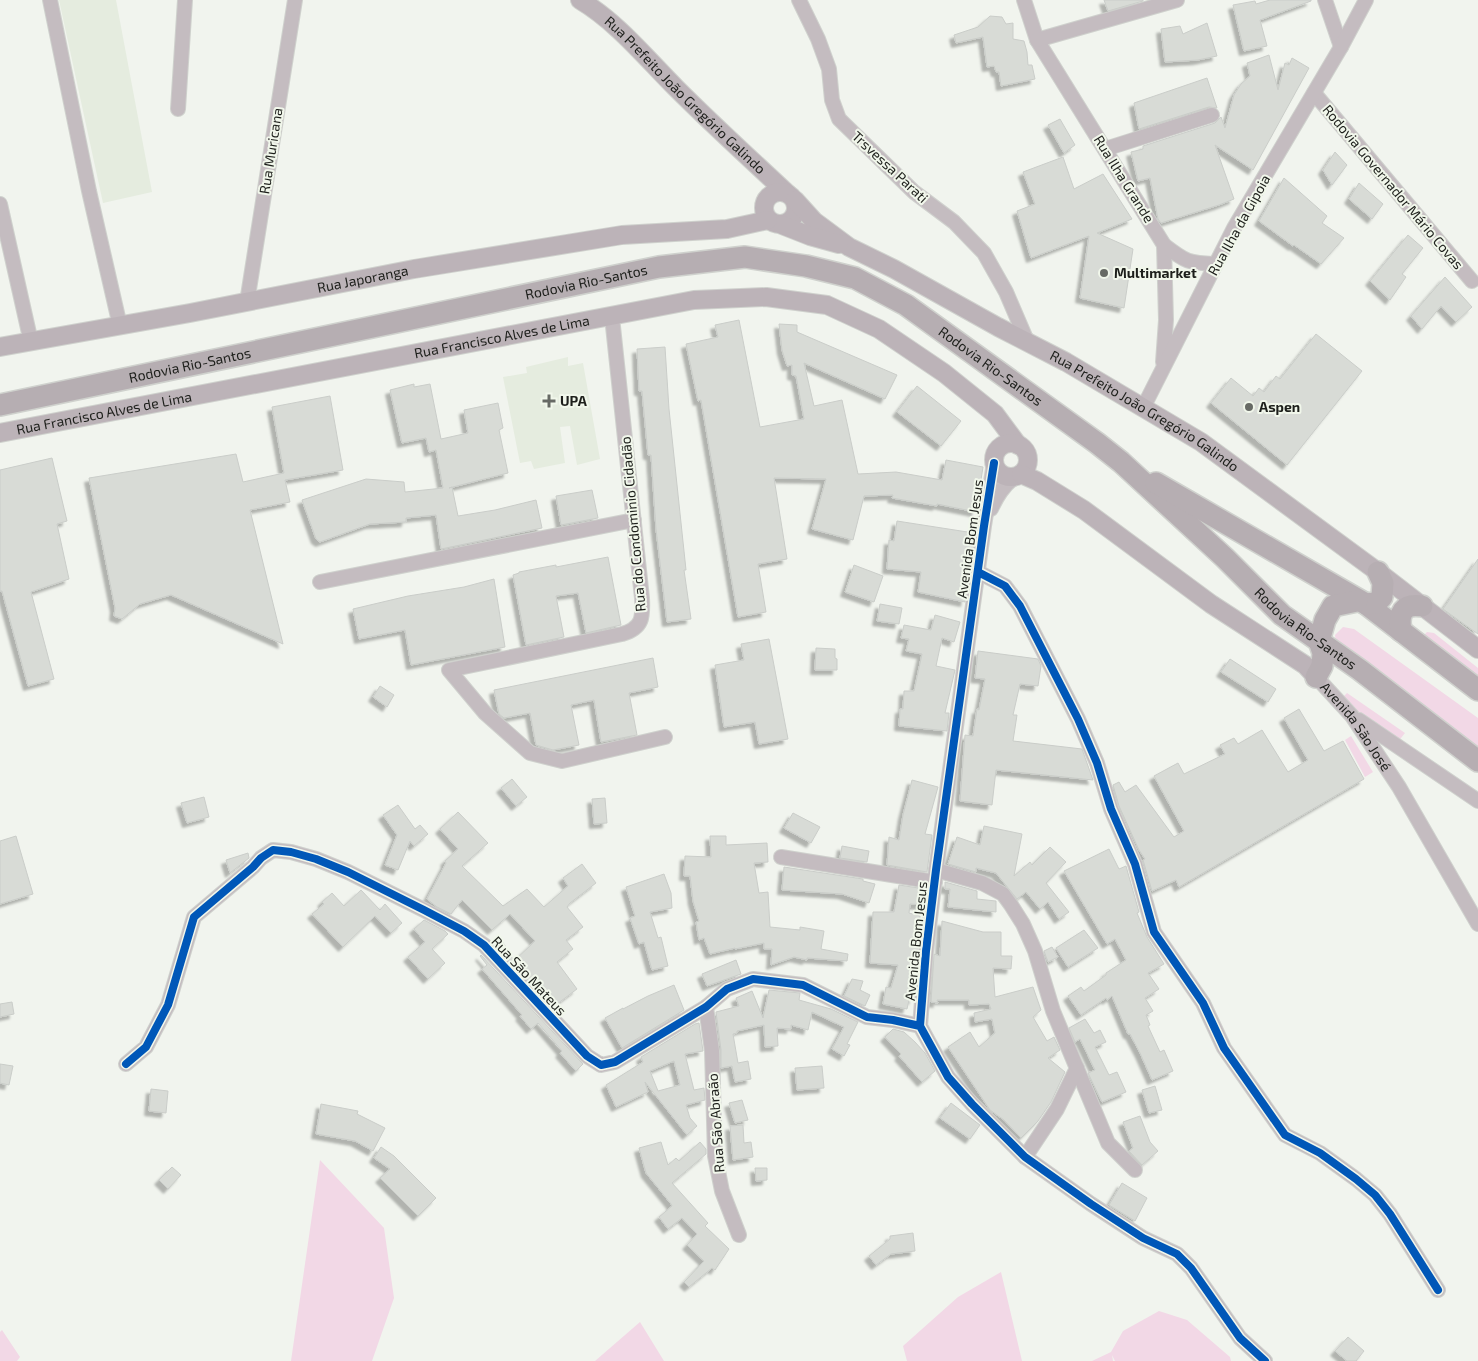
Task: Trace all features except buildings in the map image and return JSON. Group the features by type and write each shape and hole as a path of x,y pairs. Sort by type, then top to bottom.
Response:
{"highway":[{"name":"Rodovia Rio-Santos","path":"0,405 659,267 745,257 806,266 855,278 906,305 1122,462 1362,603 1478,690"},
{"name":"Rodovia Rio-Santos","path":"1122,462 1225,558 1282,615 1360,670 1478,761"},
{"path":"1317,678 1322,666 1322,653 1319,641 1325,620 1333,606 1376,603 1382,598 1383,583 1378,572"},
{"path":"1401,631 1400,618 1403,610 1409,606 1422,606"},
{"path":"1317,678 1326,670 1335,666 1345,666 1360,670"}],"main road":[{"name":"Rua Prefeito João Gregório Galindo","path":"580,0 595,9 626,37 814,221 849,247 894,269 1027,341 1144,406 1201,442 1378,572 1478,649"},
{"path":"762,170 771,211 810,236 849,247"},
{"path":"778,192 791,197 796,205 795,216 792,220 771,211 778,192"},
{"name":"Rua Japoranga","path":"0,347 120,326 414,269 622,235 727,229 746,215 771,211"},
{"name":"Rua Francisco Alves de Lima","path":"0,433 694,300 766,296 827,305 879,328 944,373 980,401 995,414 1022,449"},
{"name":"Rua Francisco Alves de Lima","path":"980,401 993,426 995,441 994,460"},
{"path":"994,460 999,448 1013,443 1022,449 1028,463 1026,469 1018,476"},
{"name":"Avenida São José","path":"1022,449 1042,471 1084,510"},
{"name":"Avenida São José","path":"994,460 996,468 1003,475 1018,476 1037,481 1084,510 1211,604 1305,665 1317,678"}],"street":[{"path":"50,0 89,191 120,326"},
{"path":"178,109 185,0"},
{"name":"Rua Muricana","path":"247,302 295,0"},
{"name":"Trsvessa Parati","path":"799,0 818,39 829,69 832,100 839,119 914,192 954,222 984,253 1006,292 1027,341"},
{"name":"Rua Ilha Grande","path":"1024,0 1037,40 1164,244"},
{"path":"1037,40 1177,0"},
{"path":"1325,0 1341,47"},
{"name":"Rua Ilha da Gipoia","path":"1144,406 1234,228 1341,47 1366,0"},
{"name":"Rodovia Governador Mário Covas","path":"1314,93 1472,281"},
{"path":"1105,150 1212,116"},
{"path":"0,204 31,342"},
{"path":"1164,244 1184,260 1194,263 1216,264"},
{"path":"1161,373 1166,320 1164,244"},
{"name":"Rua do Condominio Cidadão","path":"612,317 643,614 640,623 632,631 449,670 485,713 530,753 562,761 666,737"},
{"name":"Avenida Bom Jesus","path":"920,1026 926,951 994,460"},
{"name":"Avenida Bom Jesus","path":"984,526 996,498 1004,487 1018,476"},
{"path":"320,582 634,520"},
{"path":"978,572 1005,586 1020,606 1078,719 1097,763 1111,809 1135,864 1154,932 1203,1003 1224,1048 1284,1135 1320,1153 1375,1194 1390,1214 1438,1290"},
{"name":"Avenida São José","path":"1317,678 1352,716 1399,787 1478,924"},
{"path":"1352,716 1478,801"},
{"name":"Rua São Mateus","path":"126,1064 146,1047 168,1005 194,917 261,858 273,850 316,858 464,931 484,945 587,1056 601,1064 615,1062 706,1007 727,989 753,979 803,985 867,1017 920,1026"},
{"path":"781,856 982,883 1003,894 1023,924 1035,951 1053,1011 1108,1143 1135,1170"},
{"name":"Rua São Abraão","path":"706,1007 712,1051 715,1156 722,1191 739,1235"},
{"path":"920,1026 948,1077 1025,1157 1143,1238 1177,1254 1192,1268 1240,1338 1265,1361"},
{"path":"1025,1157 1057,1109 1077,1068"}],"shaded area":[{"path":"59,0 116,0 152,192 103,203"},
{"name":"UPA","path":"568,357 568,366 583,363 600,459 577,465 570,426 560,427 565,463 534,469 531,461 520,463 503,377 527,373 526,367"},
{"path":"1343,627 1354,629 1478,718 1478,755 1336,644 1335,635"},
{"path":"1427,632 1434,633 1478,668 1478,687 1422,637"},
{"path":"1347,693 1405,733 1397,743 1361,718 1341,699"},
{"path":"1351,736 1373,772 1365,777 1345,740"},
{"path":"320,1160 384,1228 394,1298 372,1361 291,1361"},
{"path":"1001,1272 1022,1361 907,1361 903,1346 958,1297"},
{"path":"1159,1311 1187,1320 1230,1357 1231,1361 1115,1361 1112,1355 1113,1361 1092,1361 1111,1352 1123,1331"},
{"path":"640,1322 664,1361 595,1361"},
{"path":"2,1330 20,1357 17,1361 0,1361 0,1332"}],"cycle path":[{"path":"994,463 936,870 926,951 920,1026 948,1077 1025,1157 1143,1238 1177,1254 1191,1268 1240,1338 1265,1361"},
{"path":"978,572 1005,586 1020,606 1078,719 1097,763 1111,809 1135,864 1154,932 1203,1003 1224,1048 1285,1135 1320,1153 1375,1195 1390,1214 1438,1290"},
{"path":"126,1064 146,1047 168,1005 194,917 261,858 273,850 291,852 316,859 348,872 464,931 484,945 587,1056 601,1065 615,1062 706,1007 727,989 753,979 803,985 867,1017 920,1026"}],"place":[{"name":"Multimarket","path":"1104,273"},
{"name":"UPA","path":"549,401"},
{"name":"Aspen","path":"1249,407"}]}
